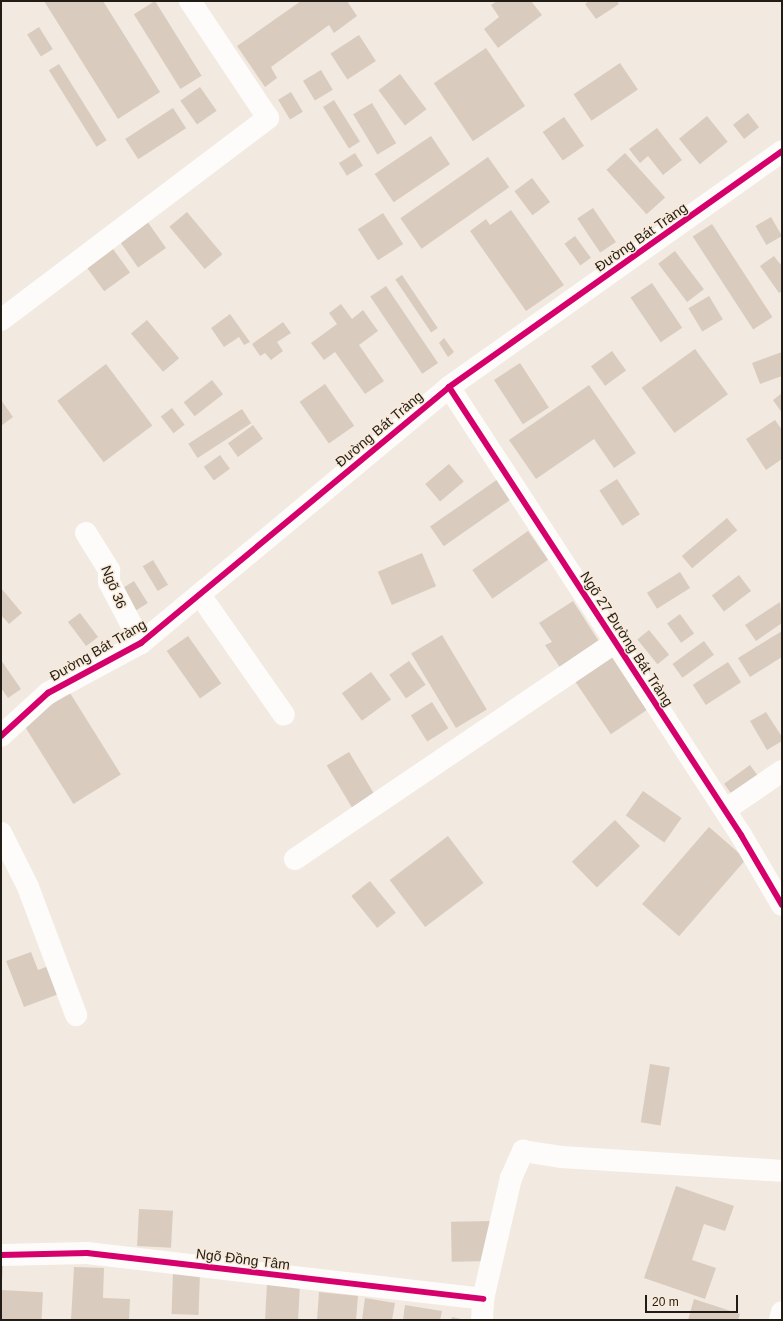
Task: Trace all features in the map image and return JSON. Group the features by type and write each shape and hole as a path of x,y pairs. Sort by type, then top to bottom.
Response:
{"street":[{"path":"1,320 268,118 190,1"},
{"name":"Đường Bát Tràng","path":"1,736 48,693 141,643 449,387 782,151"},
{"name":"Ngõ 27 Đường Bát Tràng","path":"449,387 725,810 782,905"},
{"name":"Ngõ 36","path":"86,533 109,570 109,582 141,643"},
{"path":"200,595 284,715"},
{"path":"296,859 615,642"},
{"path":"725,810 782,771"},
{"path":"1,833 28,887 76,1016"},
{"path":"482,1310 511,1178 523,1152 561,1157 782,1172"},
{"name":"Ngõ Đồng Tâm","path":"1,1255 87,1253 482,1310"},
{"path":"780,1320 782,1312"}],"building":[{"path":"44,1 103,1 160,92 118,119"},
{"path":"155,1 202,76 180,89 134,14"},
{"path":"301,1 347,1 357,16 334,33 329,25 271,67 277,78 265,87 237,46"},
{"path":"497,1 531,1 542,15 498,48 484,29 499,17 491,5"},
{"path":"589,1 617,1 619,4 596,19 585,4"},
{"path":"39,27 53,49 41,56 27,34"},
{"path":"359,35 376,61 347,80 330,54"},
{"path":"486,48 525,106 473,141 434,83"},
{"path":"620,63 638,90 591,121 574,94"},
{"path":"59,64 107,140 97,147 49,70"},
{"path":"321,70 333,90 315,101 303,81"},
{"path":"400,74 426,109 405,125 378,90"},
{"path":"200,87 217,111 197,125 180,101"},
{"path":"291,92 303,112 290,119 278,100"},
{"path":"334,100 360,142 349,148 323,107"},
{"path":"372,103 396,143 377,155 353,114"},
{"path":"173,108 186,128 138,159 125,139"},
{"path":"748,113 759,127 744,139 733,125"},
{"path":"707,116 728,142 700,164 679,139"},
{"path":"564,117 584,146 563,161 543,132"},
{"path":"657,128 682,160 663,175 648,156 640,163 629,149"},
{"path":"431,136 450,164 394,202 375,174"},
{"path":"355,153 363,166 347,176 339,163"},
{"path":"625,153 665,198 647,214 606,170"},
{"path":"488,157 509,187 422,249 400,218"},
{"path":"532,178 550,202 532,215 514,191"},
{"path":"593,208 616,242 600,253 577,219"},
{"path":"511,210 564,285 526,311 470,231 486,219 490,225"},
{"path":"187,212 222,254 205,269 169,227"},
{"path":"383,213 403,244 378,260 358,229"},
{"path":"771,217 782,236 766,245 755,226"},
{"path":"147,221 166,248 138,268 119,241"},
{"path":"712,224 772,317 753,330 693,237"},
{"path":"575,236 591,258 580,265 564,244"},
{"path":"113,249 130,272 104,291 87,268"},
{"path":"675,251 704,289 687,302 658,264"},
{"path":"774,256 780,264 782,263 782,291 779,293 760,266"},
{"path":"402,275 438,328 431,333 395,279"},
{"path":"652,283 682,328 661,342 630,298"},
{"path":"386,286 438,363 422,374 370,297"},
{"path":"709,296 723,319 702,332 688,308"},
{"path":"341,304 352,319 363,310 378,331 359,345 384,381 365,394 335,352 324,360 311,343 337,324 329,313"},
{"path":"230,314 250,342 244,345 239,337 224,347 211,328"},
{"path":"147,320 179,358 163,372 131,333"},
{"path":"283,322 291,333 277,342 283,351 271,360 265,353 260,356 252,344"},
{"path":"444,338 454,352 448,357 439,343"},
{"path":"695,349 728,394 675,433 642,388"},
{"path":"612,351 626,370 605,386 591,366"},
{"path":"782,352 782,376 760,384 752,363"},
{"path":"520,363 549,407 523,424 494,380"},
{"path":"106,364 152,425 104,462 57,401"},
{"path":"212,380 223,394 195,416 184,402"},
{"path":"325,384 354,426 329,444 300,402"},
{"path":"589,385 636,453 614,468 594,439 536,479 509,440"},
{"path":"782,393 782,413 773,400"},
{"path":"1,400 13,417 1,426"},
{"path":"172,408 185,425 173,433 161,416"},
{"path":"242,409 251,423 198,458 188,444"},
{"path":"775,420 782,430 782,459 766,470 746,439"},
{"path":"253,425 263,439 238,457 228,443"},
{"path":"220,455 230,469 214,481 204,467"},
{"path":"449,464 464,482 440,502 425,484"},
{"path":"498,479 512,499 444,546 430,527"},
{"path":"617,479 640,514 622,526 599,490"},
{"path":"727,518 737,530 692,568 682,556"},
{"path":"528,531 548,560 492,599 472,570"},
{"path":"422,553 436,586 392,605 378,572"},
{"path":"153,560 168,585 158,591 143,566"},
{"path":"680,572 690,588 657,609 647,593"},
{"path":"739,575 751,591 724,611 712,595"},
{"path":"134,581 148,603 134,612 120,589"},
{"path":"1,588 22,613 9,624 1,615"},
{"path":"573,601 600,643 561,669 545,645 552,642 539,623"},
{"path":"780,602 782,623 756,641 745,625"},
{"path":"80,613 98,637 86,646 68,622"},
{"path":"680,614 694,633 681,643 667,623"},
{"path":"649,630 669,655 657,664 637,639"},
{"path":"782,631 782,657 750,677 738,658"},
{"path":"442,635 487,710 456,728 411,654"},
{"path":"188,636 221,684 200,698 167,651"},
{"path":"704,641 714,655 682,678 672,664"},
{"path":"614,655 650,708 611,734 575,681"},
{"path":"1,660 21,689 8,698 1,688"},
{"path":"409,661 426,685 406,699 389,675"},
{"path":"728,662 741,682 706,705 693,685"},
{"path":"371,672 391,700 362,721 342,693"},
{"path":"70,693 121,774 73,804 23,723"},
{"path":"432,702 448,728 427,742 411,715"},
{"path":"766,712 782,737 782,741 767,750 750,721"},
{"path":"349,752 378,800 356,813 327,765"},
{"path":"750,765 760,779 734,798 724,784"},
{"path":"643,791 682,818 664,843 626,816"},
{"path":"615,820 640,846 597,888 572,862"},
{"path":"709,827 746,859 679,936 642,904"},
{"path":"448,836 484,883 425,927 390,880"},
{"path":"370,881 396,913 377,928 351,896"},
{"path":"31,952 38,970 54,964 64,992 24,1007 6,961"},
{"path":"650,1064 670,1067 661,1125 641,1122"},
{"path":"676,1186 734,1206 725,1231 704,1224 692,1260 716,1268 705,1299 644,1278"},
{"path":"139,1209 173,1211 171,1248 137,1246"},
{"path":"490,1221 491,1261 452,1262 451,1222"},
{"path":"1,1264 3,1264 2,1283 1,1283"},
{"path":"74,1267 104,1268 103,1298 130,1299 129,1320 71,1320"},
{"path":"173,1272 200,1273 199,1315 172,1314"},
{"path":"267,1283 300,1285 298,1320 265,1320"},
{"path":"1,1290 43,1292 41,1320 1,1320"},
{"path":"319,1292 358,1296 356,1320 317,1320"},
{"path":"365,1298 395,1303 392,1320 362,1320"},
{"path":"694,1299 740,1314 738,1320 688,1320"},
{"path":"405,1305 442,1311 440,1320 403,1320"},
{"path":"452,1317 461,1319 461,1320 451,1320"}],"cycle path":[{"path":"1,736 48,693 141,643 449,387 782,151"},
{"path":"449,387 741,835 782,905"},
{"path":"1,1255 87,1253 483,1299"}]}
